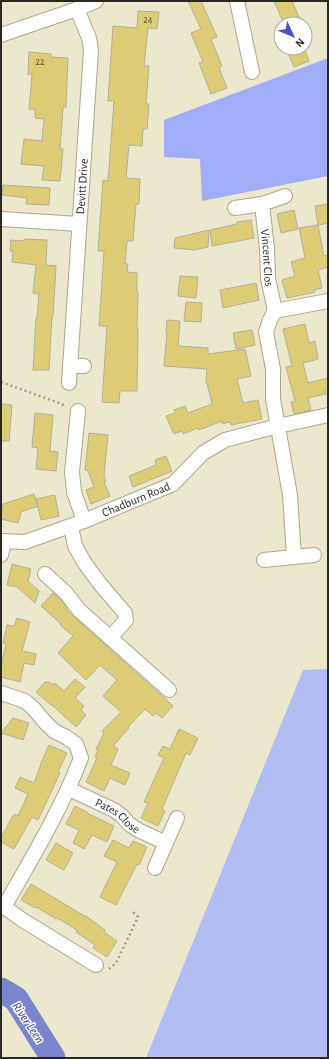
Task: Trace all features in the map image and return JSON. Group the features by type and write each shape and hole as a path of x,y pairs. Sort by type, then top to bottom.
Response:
{"street":[{"path":"1,35 96,1"},
{"path":"237,1 252,72"},
{"name":"Devitt Drive","path":"69,383 91,50 89,38 77,9"},
{"path":"235,208 262,204 286,196"},
{"name":"Vincent Clos","path":"262,204 268,249 268,278 275,311"},
{"path":"1,219 79,224"},
{"path":"294,557 290,495 273,399 273,369 266,332 275,311 328,301"},
{"path":"70,366 84,366"},
{"path":"73,412 72,472 74,492 84,521"},
{"name":"Chadburn Road","path":"2,546 26,542 84,521 173,484 203,453 224,440 328,415"},
{"path":"70,526 75,546 84,562 100,584 125,613 126,620 110,638"},
{"path":"264,560 314,555"},
{"path":"45,574 66,593 79,610 169,690"},
{"path":"1,693 25,702 34,709 54,731 66,736 76,744 81,758 69,789 39,846 3,906 24,921 96,965"},
{"name":"Pates Close","path":"69,789 114,810 138,830 166,843"},
{"path":"155,868 177,818"}],"path":[{"path":"1,382 62,404 73,412"},
{"path":"96,965 95,971 106,971 116,963 138,917 133,912"}],"shaded area":[{"path":"328,58 328,176 202,201 200,159 164,157 164,120"},
{"path":"328,669 328,1058 146,1058 303,670"}],"building":[{"path":"188,1 201,1 217,37 211,39 222,66 219,68 227,88 211,94 199,63 203,62 191,33 201,29"},
{"path":"274,1 292,1 299,16 281,16"},
{"path":"138,11 159,12 157,29 148,28 144,66 149,66 146,104 149,104 147,129 143,129 142,146 129,145 126,178 140,179 139,204 136,204 133,241 127,241 125,264 128,264 127,272 137,273 137,391 120,391 119,403 102,402 107,326 99,326 104,251 98,251 103,180 108,181 114,101 108,101 113,26 137,28"},
{"path":"29,52 51,54 51,57 68,58 66,107 63,107 60,149 63,149 60,181 42,180 44,166 21,164 24,139 42,141 44,119 35,118 35,109 29,109 32,73 28,75"},
{"path":"289,56 307,56 309,61 294,67"},
{"path":"3,185 50,188 49,205 26,204 27,198 2,195"},
{"path":"328,204 328,223 318,225 315,206"},
{"path":"294,210 298,229 281,233 277,214"},
{"path":"251,220 254,238 212,246 210,230 237,224 237,222"},
{"path":"318,225 324,256 328,255 328,267 318,270 322,288 314,290 315,292 287,298 282,280 295,276 291,262 305,258 299,228"},
{"path":"209,230 208,247 195,250 174,248 175,238"},
{"path":"24,239 47,240 46,265 56,266 49,370 33,370 39,294 33,293 36,265 12,262 13,251 10,251 11,240 24,241"},
{"path":"180,276 198,277 196,298 178,296"},
{"path":"256,283 259,300 223,308 220,290"},
{"path":"186,302 202,303 201,322 184,321"},
{"path":"167,320 180,321 178,346 208,348 208,354 245,349 251,376 237,379 243,403 258,400 262,419 231,425 230,422 222,424 222,421 199,430 198,428 183,434 182,431 174,434 166,416 175,413 174,410 185,406 188,413 212,404 206,383 207,369 164,366"},
{"path":"305,324 309,343 315,341 318,359 303,363 308,383 328,378 328,389 325,390 326,394 308,398 311,410 294,414 291,402 295,401 286,367 292,366 283,329"},
{"path":"252,330 255,345 236,349 233,333"},
{"path":"1,404 12,405 9,441 1,441"},
{"path":"35,413 53,415 50,451 58,452 56,471 36,469 38,448 32,447"},
{"path":"89,433 108,435 104,475 106,481 104,482 110,496 91,504 86,490 94,487 88,471 85,470"},
{"path":"166,456 172,471 133,487 129,476 156,465 155,460"},
{"path":"34,494 38,506 21,512 18,523 1,519 3,504"},
{"path":"55,495 59,516 41,520 36,499"},
{"path":"12,564 31,569 28,581 39,591 35,603 17,587 7,585"},
{"path":"53,593 62,601 67,608 66,609 73,616 173,706 162,718 156,713 153,716 145,709 113,746 118,749 111,765 130,773 125,785 110,778 104,791 86,782 97,758 95,757 98,750 96,749 104,733 102,731 121,712 103,696 117,680 100,665 86,680 58,653 73,636 41,606"},
{"path":"17,618 30,622 22,651 36,654 34,665 24,663 20,682 1,677 1,667 6,644 3,643 7,625 14,626"},
{"path":"75,679 85,687 75,698 84,706 81,710 86,715 76,727 36,692 45,682 49,682 53,685 55,683 64,691"},
{"path":"13,718 29,723 23,740 1,733"},
{"path":"179,729 198,738 190,755 186,753 162,809 165,811 158,826 141,818 148,803 144,802 164,758 158,755 163,746 170,749"},
{"path":"49,745 67,753 58,772 60,773 38,820 32,817 14,849 1,842 1,838 14,814 18,816 28,794 15,788 20,777 34,783"},
{"path":"75,806 114,826 107,842 92,835 84,849 73,843 79,830 66,824"},
{"path":"113,840 129,848 133,841 147,847 139,865 137,864 116,905 100,897 117,862 104,856"},
{"path":"56,843 73,853 64,870 46,860"},
{"path":"31,884 86,916 117,941 107,957 93,948 95,945 76,932 77,930 21,900"}],"waterway":[{"name":"River Leen","path":"1,990 16,999 53,1058"}]}
